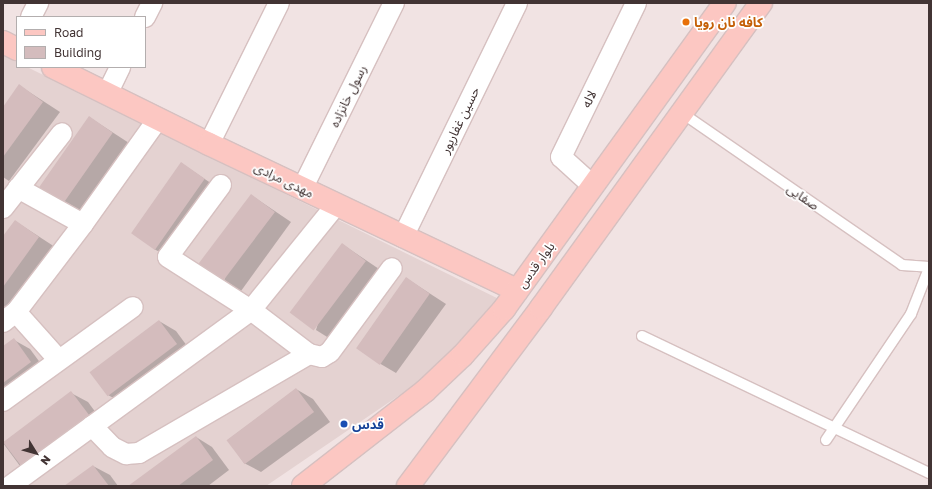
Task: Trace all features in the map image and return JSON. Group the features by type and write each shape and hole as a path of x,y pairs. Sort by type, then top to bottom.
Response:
{"main road":[{"name":"بلوار قدس","path":"303,486 425,391 463,355 517,290 725,3"},
{"path":"408,486 761,3"},
{"name":"مهدی مرادی","path":"55,68 209,144 517,290"}],"street":[{"path":"32,16 38,3"},
{"path":"146,16 152,3"},
{"path":"209,144 279,3"},
{"name":"رسول خانزاده","path":"302,188 394,3"},
{"name":"حسین غفارپور","path":"404,237 517,3"},
{"name":"لاله","path":"593,186 561,157 636,3"},
{"path":"107,94 120,68"},
{"path":"58,359 9,317 83,224 158,119"},
{"path":"3,208 62,133"},
{"path":"221,185 168,257 251,310 310,354 322,357 330,352 392,268"},
{"path":"18,188 83,224"},
{"path":"10,486 251,310 336,205"},
{"path":"3,401 58,359 132,307"},
{"path":"92,426 112,447 126,454 139,453 310,354"}],"lane":[{"name":"صفایی","path":"682,113 902,265 929,268"},
{"path":"826,440 911,314 929,268"},
{"path":"642,336 929,473"}],"shaded area":[{"path":"3,55 16,62 16,68 29,68 507,303 432,373 266,486 3,486"}],"building":[{"path":"19,84 43,102 3,157 3,107"},
{"path":"89,116 113,133 63,204 39,187"},
{"path":"181,162 205,179 155,250 131,233"},
{"path":"251,194 275,212 223,282 199,263"},
{"path":"15,220 39,237 3,287 3,236"},
{"path":"342,243 366,261 314,331 290,312"},
{"path":"406,277 430,294 380,365 356,348"},
{"path":"159,320 177,344 108,396 90,372"},
{"path":"14,338 31,362 3,383 3,346"},
{"path":"296,388 314,412 245,464 227,440"},
{"path":"71,391 89,415 21,466 3,442"},
{"path":"196,436 213,460 178,486 128,486"},
{"path":"93,465 109,486 64,486"}],"place":[{"name":"کافه نان رویا","path":"686,22"},
{"name":"قدس","path":"344,424"}]}
